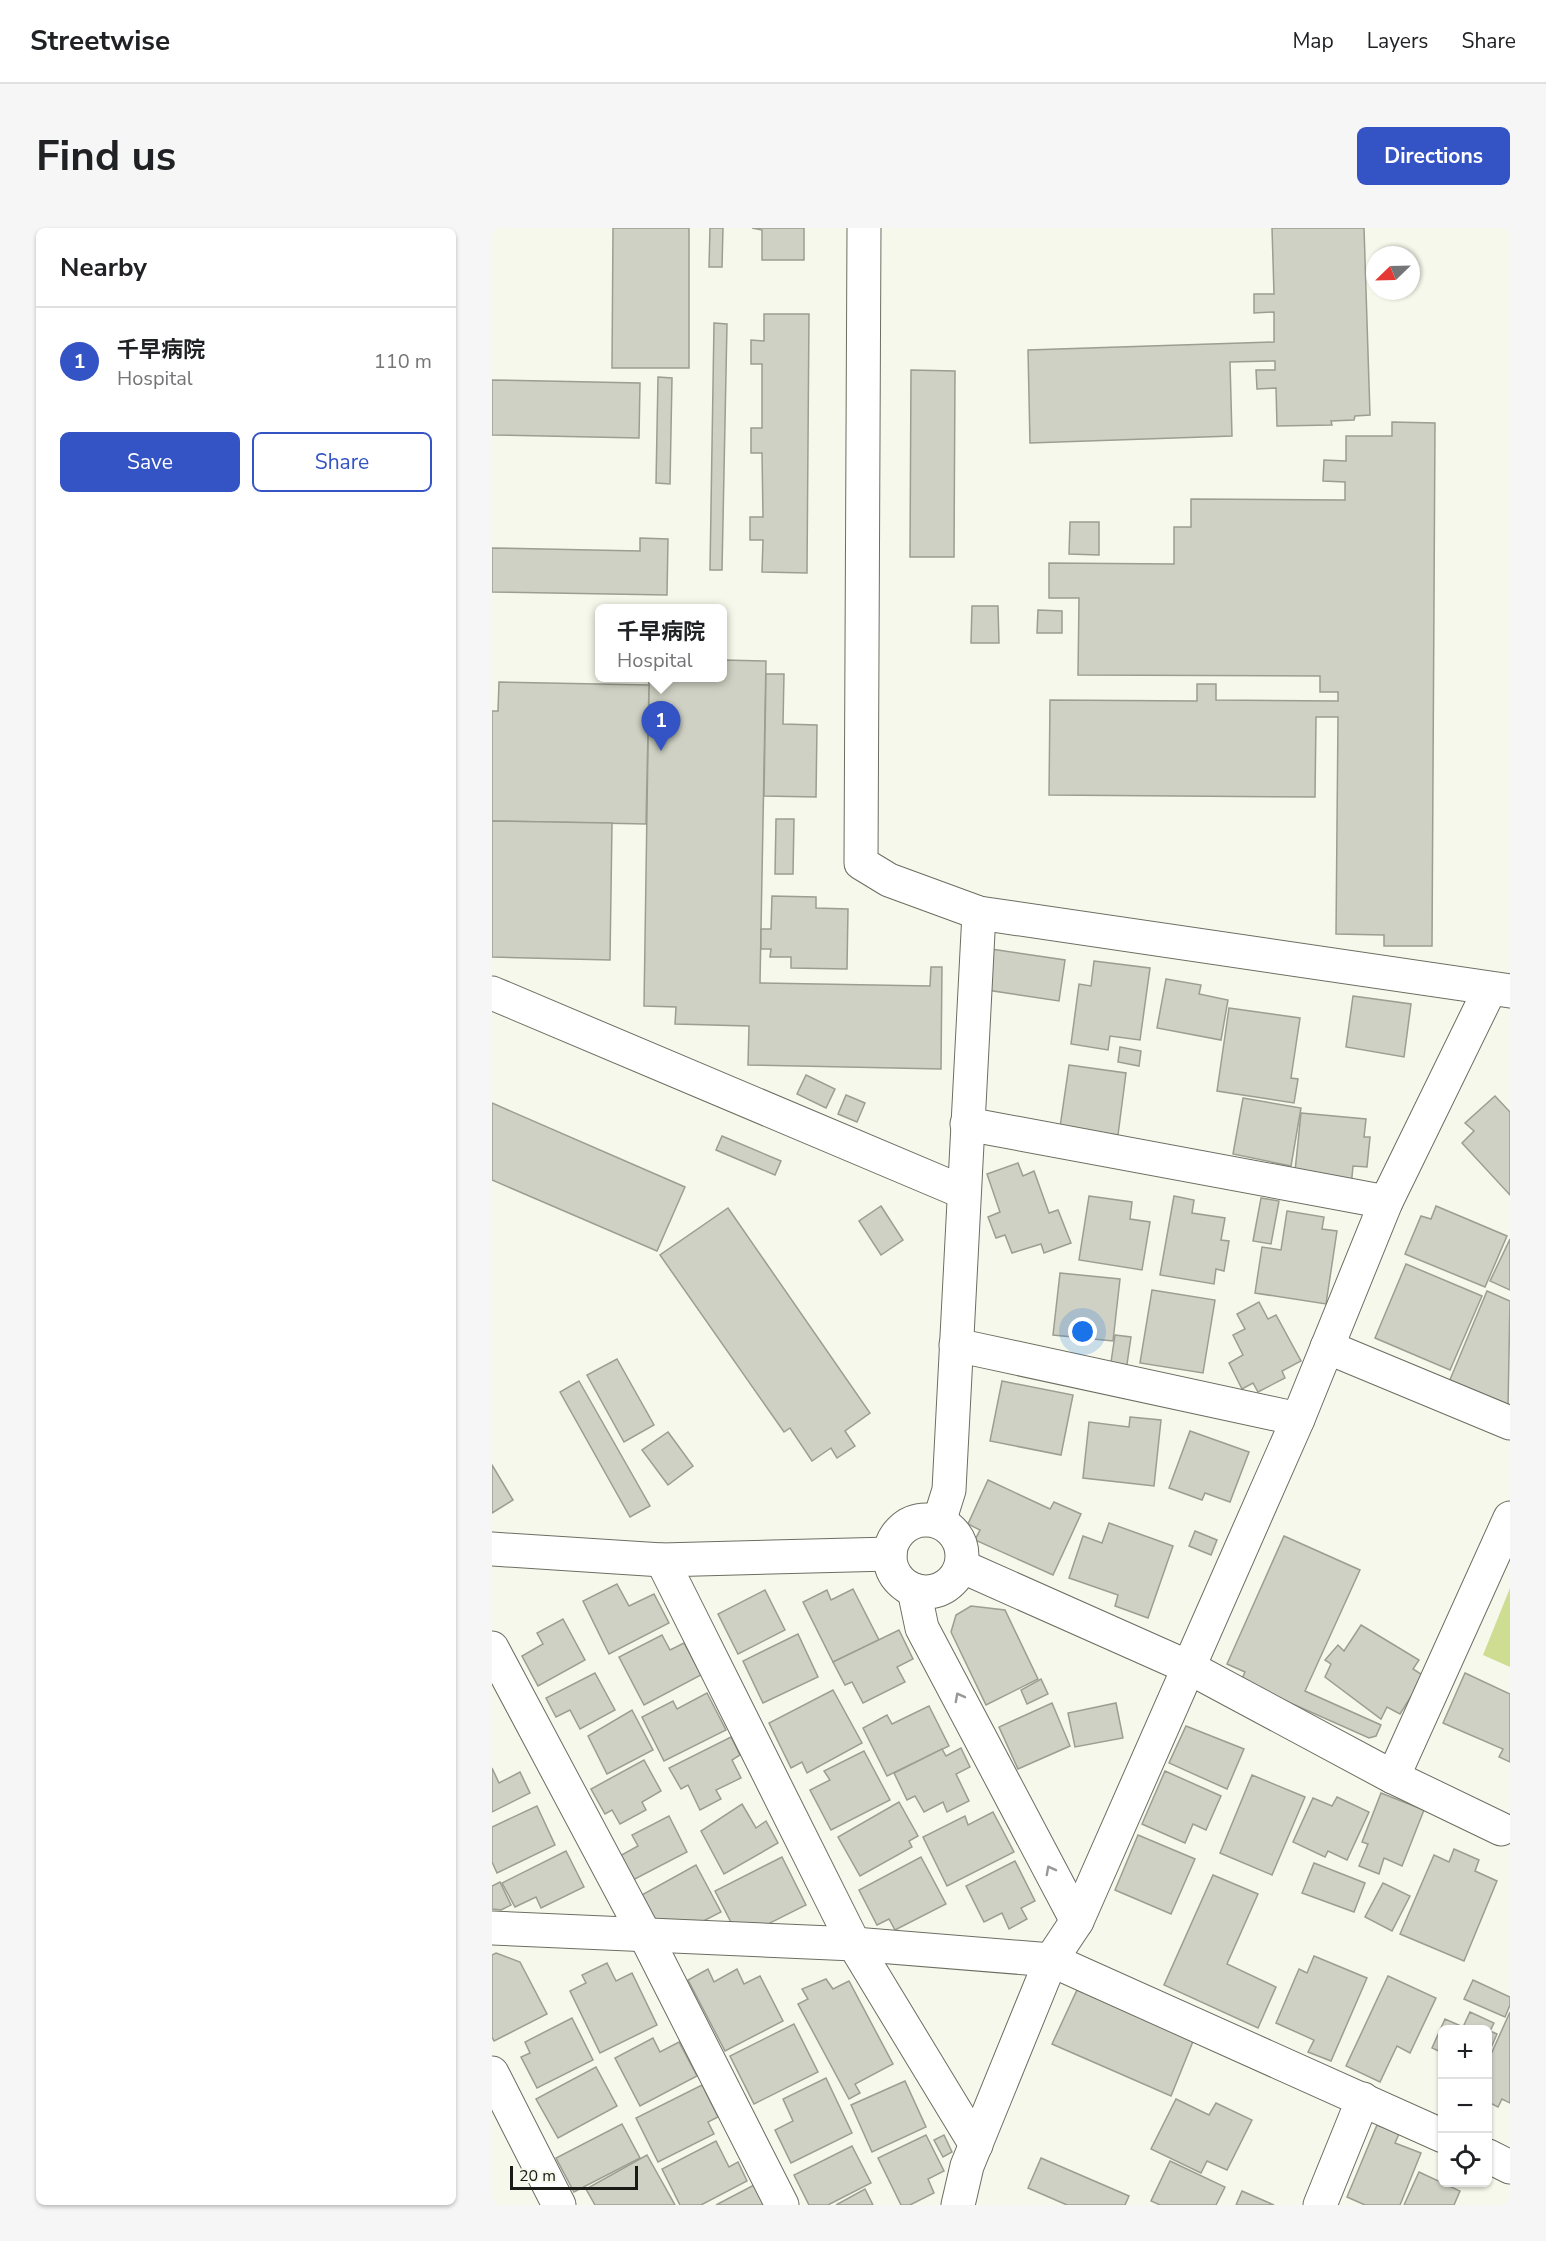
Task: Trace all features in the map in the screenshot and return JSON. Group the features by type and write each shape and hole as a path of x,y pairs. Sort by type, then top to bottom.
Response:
{"street":[{"path":"864,228 861,863 889,880 979,913 1500,990 1386,1202 1298,1419 1077,1921 1051,1960 967,2166 958,2205"},
{"path":"939,1522 949,1490 979,913"},
{"path":"492,993 963,1192"},
{"path":"967,1124 1386,1202"},
{"path":"956,1345 1298,1419"},
{"path":"1327,1347 1510,1424"},
{"path":"1394,1777 1510,1518"},
{"path":"928,1520 939,1522 956,1534 960,1544 961,1566 948,1585 938,1590 914,1590 904,1585 896,1576 891,1566 890,1554 892,1543 906,1526 928,1520"},
{"path":"492,1549 662,1560 890,1554"},
{"path":"662,1560 854,1944 976,2145"},
{"path":"961,1566 1188,1667 1394,1777 1501,1829"},
{"path":"914,1590 922,1628 1077,1921"},
{"path":"492,1648 646,1937 782,2205"},
{"path":"492,1928 646,1937 854,1944 1051,1960 1363,2098 1438,2134"},
{"path":"492,2073 559,2205"},
{"path":"1320,2205 1363,2098"},
{"path":"1492,2158 1510,2167"}],"green space":[{"path":"1510,1588 1510,1667 1483,1655"}],"building":[{"path":"613,228 689,228 689,368 612,368"},
{"path":"710,228 723,228 722,267 709,267"},
{"path":"752,228 804,228 804,260 762,260 762,230"},
{"path":"1272,228 1364,228 1370,415 1355,416 1354,420 1331,421 1332,425 1277,426 1276,388 1257,389 1256,370 1275,370 1275,361 1230,362 1232,436 1030,443 1028,350 1274,342 1274,312 1254,313 1254,294 1274,294"},
{"path":"764,314 809,314 807,573 762,572 763,540 750,540 750,517 763,517 762,453 751,453 751,428 762,428 762,364 751,364 751,340 764,341"},
{"path":"714,323 727,324 722,570 710,570"},
{"path":"911,370 955,371 954,557 910,557"},
{"path":"658,377 672,378 670,484 656,483"},
{"path":"492,380 640,383 639,438 492,435"},
{"path":"1392,422 1435,423 1432,946 1384,946 1384,935 1336,934 1338,717 1316,717 1315,797 1049,795 1050,700 1197,701 1197,684 1216,684 1216,700 1338,701 1338,692 1320,692 1320,676 1078,675 1079,598 1049,598 1049,563 1174,564 1174,527 1191,527 1191,499 1345,500 1345,482 1323,481 1324,460 1346,461 1346,436 1392,436"},
{"path":"1070,522 1099,522 1099,555 1069,554"},
{"path":"640,538 668,539 667,595 492,592 492,548 640,551"},
{"path":"972,606 998,606 999,643 971,643"},
{"path":"1038,610 1062,611 1062,633 1037,633"},
{"path":"727,660 766,661 760,983 930,986 931,967 942,967 941,1069 748,1065 749,1026 675,1024 676,1007 644,1006 649,682 727,682"},
{"path":"766,674 784,674 783,724 817,725 816,797 764,796"},
{"path":"499,682 649,685 646,824 492,821 492,711 498,711"},
{"path":"776,819 794,819 793,874 775,874"},
{"path":"492,821 612,823 610,960 492,957"},
{"path":"772,896 816,897 816,908 848,909 847,969 791,968 791,957 770,957 771,949 761,949 761,929 771,929"},
{"path":"991,949 1065,960 1059,1001 987,990"},
{"path":"1094,961 1150,968 1140,1040 1110,1036 1108,1050 1071,1044 1079,984 1091,986"},
{"path":"1166,979 1201,985 1199,994 1228,1000 1221,1040 1157,1028"},
{"path":"1353,996 1411,1004 1404,1057 1346,1047"},
{"path":"1229,1008 1300,1018 1291,1078 1298,1079 1294,1103 1217,1091"},
{"path":"1120,1047 1141,1051 1139,1066 1118,1062"},
{"path":"1069,1065 1126,1073 1118,1135 1060,1127"},
{"path":"806,1075 835,1089 826,1108 797,1094"},
{"path":"846,1095 865,1103 857,1122 838,1114"},
{"path":"1495,1096 1510,1112 1510,1195 1462,1143 1474,1131 1465,1123"},
{"path":"1243,1098 1301,1108 1291,1166 1233,1154"},
{"path":"492,1103 685,1187 657,1251 492,1180"},
{"path":"1301,1113 1366,1119 1364,1137 1370,1137 1367,1167 1353,1166 1351,1187 1294,1181"},
{"path":"722,1136 781,1161 775,1175 716,1150"},
{"path":"1018,1163 1023,1176 1034,1171 1049,1213 1058,1210 1071,1243 1044,1253 1041,1244 1012,1253 1005,1235 996,1238 988,1217 1000,1212 987,1174"},
{"path":"1089,1196 1132,1202 1130,1219 1150,1222 1142,1270 1079,1260"},
{"path":"1174,1196 1194,1200 1192,1213 1225,1218 1221,1240 1229,1241 1224,1271 1216,1269 1214,1284 1160,1275"},
{"path":"1261,1198 1279,1201 1271,1244 1253,1241"},
{"path":"881,1206 903,1240 881,1255 859,1221"},
{"path":"1436,1206 1507,1236 1485,1287 1405,1254 1421,1216 1431,1219"},
{"path":"728,1208 870,1413 845,1431 855,1446 837,1458 831,1448 812,1461 790,1428 784,1432 660,1255"},
{"path":"1287,1211 1324,1217 1322,1229 1337,1231 1326,1304 1255,1293 1262,1247 1281,1250"},
{"path":"1510,1239 1510,1290 1490,1281"},
{"path":"1406,1264 1482,1296 1450,1370 1375,1338"},
{"path":"1060,1273 1120,1279 1113,1341 1053,1335"},
{"path":"1152,1290 1215,1300 1203,1373 1140,1363"},
{"path":"1487,1291 1510,1301 1508,1407 1449,1382"},
{"path":"1259,1302 1268,1319 1276,1315 1301,1361 1282,1371 1285,1378 1258,1392 1253,1383 1242,1389 1229,1363 1243,1355 1233,1335 1245,1329 1237,1314"},
{"path":"1115,1335 1131,1337 1126,1371 1110,1369"},
{"path":"617,1359 654,1425 624,1442 587,1375"},
{"path":"579,1381 650,1506 630,1517 560,1392"},
{"path":"1002,1381 1073,1395 1061,1455 990,1441"},
{"path":"1130,1417 1161,1420 1154,1486 1083,1478 1089,1422 1129,1427"},
{"path":"1190,1431 1249,1452 1230,1502 1205,1493 1202,1500 1169,1488"},
{"path":"668,1432 693,1466 668,1485 642,1450"},
{"path":"492,1465 513,1500 492,1513"},
{"path":"988,1480 1050,1509 1054,1502 1081,1514 1053,1575 975,1540 980,1530 968,1524"},
{"path":"1109,1523 1173,1546 1148,1618 1115,1606 1118,1595 1069,1578 1083,1536 1102,1543"},
{"path":"1195,1531 1217,1540 1211,1555 1189,1546"},
{"path":"1284,1536 1360,1570 1305,1691 1381,1725 1376,1736 1369,1738 1241,1681 1245,1672 1227,1664"},
{"path":"617,1584 629,1606 654,1594 669,1623 609,1654 583,1601"},
{"path":"853,1589 879,1640 833,1662 803,1602 827,1590 831,1600"},
{"path":"765,1590 785,1630 738,1654 718,1614"},
{"path":"971,1606 1005,1610 1038,1679 986,1705 951,1632 956,1615"},
{"path":"563,1619 585,1660 538,1686 522,1656 543,1644 537,1633"},
{"path":"1361,1625 1419,1660 1413,1669 1424,1676 1400,1714 1387,1707 1381,1719 1325,1677 1331,1664 1325,1660 1338,1645 1344,1651"},
{"path":"899,1630 913,1659 897,1667 905,1682 863,1703 852,1682 845,1685 833,1662"},
{"path":"798,1634 818,1677 763,1703 743,1661"},
{"path":"662,1635 670,1650 684,1643 701,1675 644,1705 619,1657"},
{"path":"595,1673 615,1710 580,1729 570,1710 556,1717 546,1698"},
{"path":"1465,1673 1510,1694 1510,1762 1499,1757 1503,1749 1443,1723"},
{"path":"1041,1679 1048,1694 1027,1704 1021,1690"},
{"path":"833,1690 862,1743 807,1773 802,1762 791,1768 769,1723"},
{"path":"707,1693 726,1730 664,1761 642,1717 673,1701 677,1709"},
{"path":"1052,1703 1070,1746 1018,1769 999,1727"},
{"path":"1116,1703 1123,1738 1075,1747 1068,1713"},
{"path":"929,1706 949,1746 887,1776 863,1728 887,1715 892,1724"},
{"path":"632,1710 653,1750 607,1774 588,1736"},
{"path":"1186,1726 1244,1749 1227,1789 1169,1763"},
{"path":"731,1737 740,1755 732,1760 741,1778 716,1790 721,1799 700,1810 688,1785 681,1789 669,1768"},
{"path":"961,1748 970,1767 956,1774 969,1801 947,1812 943,1802 924,1812 915,1796 907,1800 894,1773 942,1749 946,1756"},
{"path":"864,1751 890,1800 831,1830 810,1790 830,1780 824,1771"},
{"path":"644,1760 661,1791 642,1802 646,1810 620,1824 612,1810 605,1814 591,1789"},
{"path":"492,1768 499,1783 520,1772 530,1793 492,1812"},
{"path":"1165,1771 1221,1796 1206,1830 1193,1824 1185,1843 1142,1824"},
{"path":"1252,1775 1305,1797 1272,1875 1220,1853"},
{"path":"1381,1793 1424,1810 1402,1866 1384,1858 1379,1874 1359,1866 1368,1844 1362,1842"},
{"path":"1337,1797 1369,1812 1347,1860 1328,1851 1325,1857 1293,1842 1313,1798 1332,1806"},
{"path":"899,1802 918,1836 909,1841 912,1847 860,1876 838,1837"},
{"path":"742,1804 756,1828 766,1821 778,1843 724,1874 701,1831"},
{"path":"537,1806 555,1845 497,1873 492,1862 492,1827"},
{"path":"993,1812 1014,1852 947,1886 923,1837 965,1816 968,1825"},
{"path":"669,1816 687,1852 631,1881 618,1857 638,1846 632,1835"},
{"path":"1138,1835 1195,1859 1171,1914 1115,1890"},
{"path":"1454,1849 1479,1860 1475,1871 1497,1881 1464,1961 1400,1934 1434,1855 1449,1862"},
{"path":"566,1851 584,1887 541,1908 536,1897 515,1907 502,1883"},
{"path":"782,1857 806,1905 758,1929 754,1923 736,1932 715,1891"},
{"path":"921,1857 946,1904 895,1930 889,1919 877,1925 859,1890"},
{"path":"1015,1861 1035,1901 1021,1908 1027,1919 1009,1929 1002,1913 984,1922 966,1886"},
{"path":"1314,1863 1365,1883 1354,1912 1302,1893"},
{"path":"696,1865 721,1912 686,1930 658,1929 640,1896"},
{"path":"1213,1875 1258,1894 1227,1964 1276,1987 1258,2028 1164,1985"},
{"path":"500,1882 511,1905 501,1910 492,1909 492,1886"},
{"path":"1383,1883 1410,1896 1392,1931 1365,1917"},
{"path":"496,1953 520,1962 547,2014 494,2041 492,2037 492,1955"},
{"path":"1314,1956 1367,1978 1331,2061 1308,2052 1314,2040 1276,2023 1299,1969 1307,1973"},
{"path":"607,1963 616,1981 632,1973 657,2025 600,2053 570,1991 586,1983 582,1975"},
{"path":"708,1969 714,1982 737,1969 744,1984 760,1976 783,2021 725,2051 688,1980"},
{"path":"1388,1976 1436,1998 1410,2053 1397,2046 1380,2082 1346,2066"},
{"path":"826,1979 833,1989 849,1981 893,2064 855,2084 860,2093 849,2099 798,2004 808,1999 802,1989"},
{"path":"1473,1980 1510,1997 1510,2005 1505,2017 1464,1999"},
{"path":"1077,1990 1194,2039 1171,2096 1052,2044"},
{"path":"1470,2012 1494,2023 1492,2027 1492,2025 1464,2025"},
{"path":"1510,2012 1510,2103 1502,2099 1498,2107 1492,2104 1492,2052"},
{"path":"572,2018 593,2060 537,2088 521,2057 530,2053 525,2042"},
{"path":"1445,2019 1458,2025 1442,2025"},
{"path":"794,2024 818,2072 754,2104 730,2056"},
{"path":"1492,2032 1497,2034 1492,2046"},
{"path":"1438,2035 1438,2051 1432,2048"},
{"path":"653,2038 660,2052 679,2042 697,2076 640,2106 615,2058"},
{"path":"596,2067 617,2106 558,2138 536,2099"},
{"path":"826,2078 852,2133 791,2163 775,2130 793,2121 783,2099"},
{"path":"905,2081 926,2127 872,2152 851,2105"},
{"path":"702,2085 718,2117 708,2122 714,2134 658,2162 636,2118"},
{"path":"1176,2099 1209,2115 1216,2103 1252,2120 1227,2170 1207,2161 1201,2173 1151,2149"},
{"path":"622,2124 640,2158 574,2192 556,2158"},
{"path":"1377,2125 1399,2134 1395,2143 1421,2153 1400,2205 1365,2205 1347,2197"},
{"path":"926,2135 944,2171 928,2179 934,2193 910,2205 901,2205 878,2158"},
{"path":"944,2135 952,2152 943,2157 934,2140"},
{"path":"716,2141 729,2167 738,2162 747,2181 701,2205 680,2205 662,2169"},
{"path":"852,2146 871,2183 828,2205 809,2205 794,2175"},
{"path":"647,2155 675,2205 595,2205 586,2189"},
{"path":"1041,2158 1129,2196 1125,2205 1067,2205 1028,2188"},
{"path":"1170,2161 1225,2187 1216,2205 1160,2205 1151,2201"},
{"path":"1419,2172 1438,2181 1438,2187 1451,2187 1460,2191 1454,2205 1404,2205"},
{"path":"754,2185 764,2205 716,2205"},
{"path":"865,2189 873,2205 836,2205"},
{"path":"1242,2191 1274,2205 1236,2205"}],"place":[{"name":"千早病院","path":"661,751"}]}
